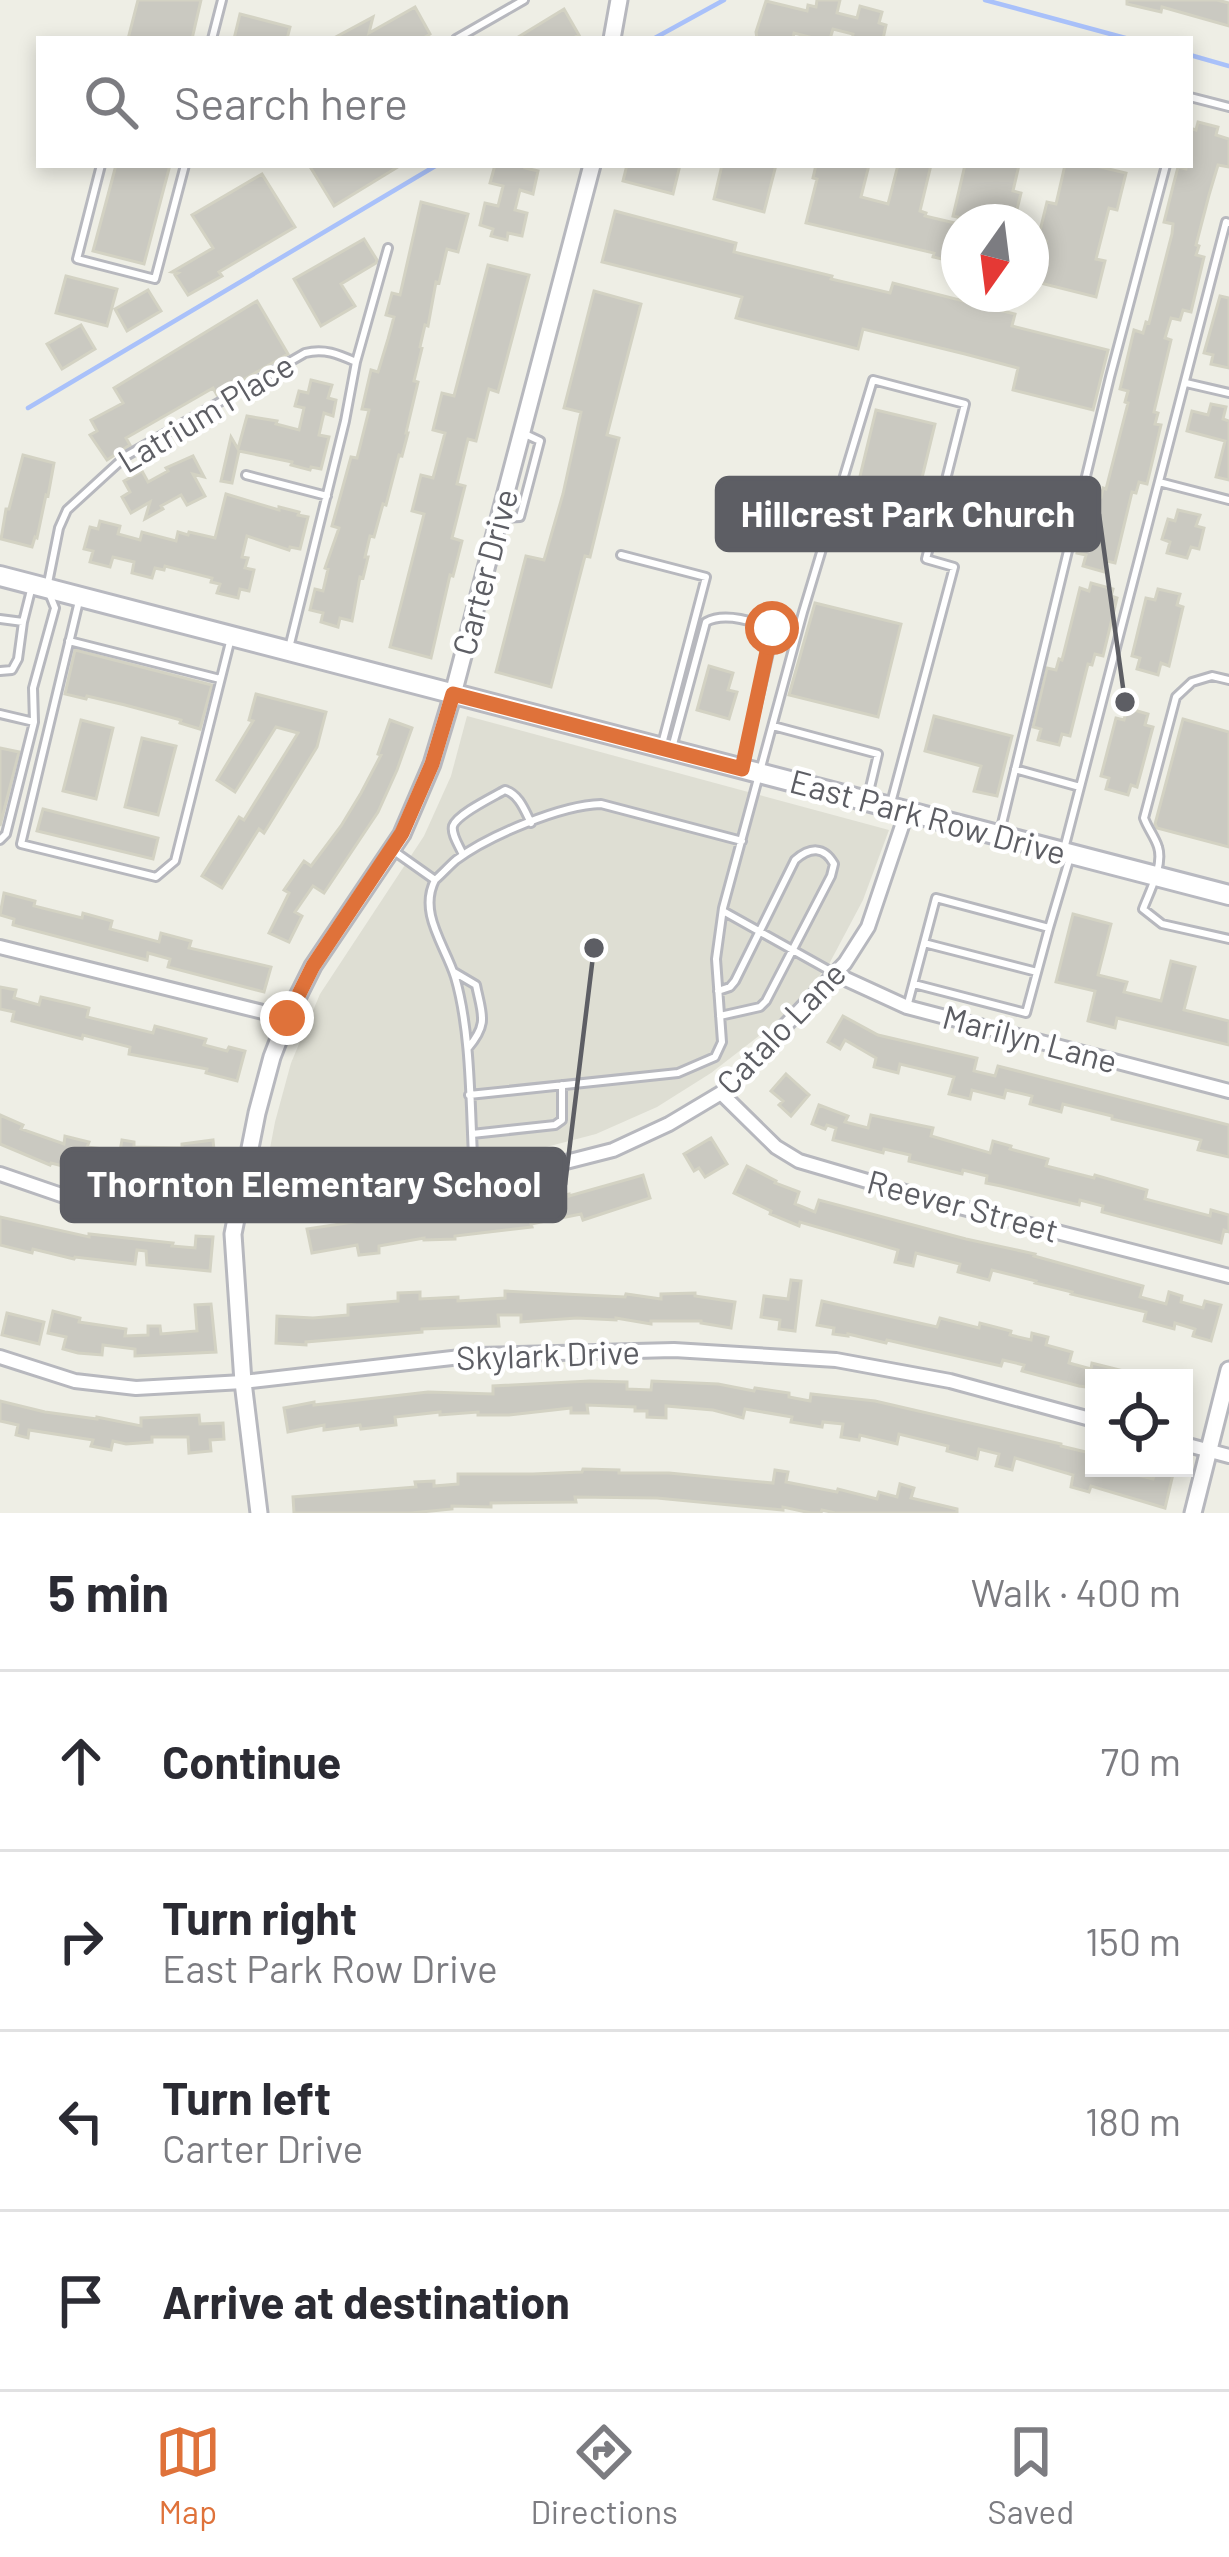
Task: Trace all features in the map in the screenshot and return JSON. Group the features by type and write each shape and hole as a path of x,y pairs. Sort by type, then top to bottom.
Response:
{"main road":[{"name":"East Park Row Drive","path":"0,576 1229,895"}],"street":[{"path":"613,36 619,0"},
{"name":"Carter Drive","path":"259,1513 233,1247 257,1113 272,1057 313,966 402,833 432,764 591,168"},
{"name":"Catalo Lane","path":"0,1174 94,1203 474,1174 562,1163 613,1150 721,1094 836,974 868,927 898,809"},
{"path":"0,947 287,1018"},
{"name":"Marilyn Lane","path":"836,974 908,1007 1229,1091"},
{"name":"Reever Street","path":"721,1094 776,1147 799,1161 1229,1276"},
{"name":"Skylark Drive","path":"0,1358 75,1381 136,1388 243,1382 478,1355 674,1350 836,1360 950,1381 1085,1418"},
{"path":"1193,1513 1229,1370"},
{"path":"1193,1447 1229,1456"}],"lane":[{"path":"213,36 222,0"},
{"path":"461,36 524,0"},
{"path":"1193,98 1229,106"},
{"path":"100,168 77,259 155,279 184,168"},
{"path":"999,835 1165,168"},
{"path":"914,984 1026,1013 1184,382 1229,224"},
{"path":"289,651 356,362 388,248"},
{"name":"Latrium Place","path":"39,586 68,510 126,456 304,353 318,350 356,362"},
{"path":"751,771 773,726 873,380 964,404 926,559 954,567 898,809"},
{"path":"1184,382 1229,393"},
{"path":"246,476 326,496"},
{"path":"1159,482 1229,500"},
{"path":"621,555 706,577 666,749"},
{"path":"0,671 12,670 18,659 23,622 39,586"},
{"path":"0,840 6,834 34,722 33,688 55,608 39,586"},
{"path":"80,597 21,844 156,877 175,861 231,636"},
{"path":"469,1095 679,1073 715,1057 722,1042 716,959 722,910 742,841 774,631 719,616 706,622 666,749"},
{"path":"0,619 23,622"},
{"path":"69,641 220,679"},
{"path":"1229,680 1212,676 1192,682 1176,698 1144,818 1159,856 1143,909 1162,924 1229,939"},
{"path":"0,714 34,722"},
{"path":"773,726 878,754 866,801"},
{"path":"1015,770 1080,787"},
{"path":"464,856 454,824 505,790 520,801 531,823"},
{"path":"474,1174 462,1002 428,910 435,880 464,856 578,805 601,804 742,841"},
{"path":"392,849 435,880"},
{"path":"718,992 735,980 795,860 806,850 829,855 834,864 831,876 760,1007 720,1016"},
{"path":"908,1007 936,898 1049,928"},
{"path":"722,910 836,974"},
{"path":"924,943 1037,972"},
{"path":"453,971 476,985 484,1022 466,1051"},
{"path":"472,1134 555,1125 562,1120 562,1085"}],"shaded area":[{"path":"467,716 889,830 863,900 828,966 781,1019 657,1107 596,1134 527,1152 264,1180 291,1063 320,994 424,836 451,776"}],"building":[{"path":"138,0 201,0 193,36 129,36"},
{"path":"817,0 840,0 837,13 857,18 860,6 882,12 879,23 886,25 884,36 853,36 833,29 831,36 757,36 766,1 807,11 808,5 816,7"},
{"path":"1127,0 1229,3 1229,26 1162,7 1161,12 1127,4"},
{"path":"415,7 430,34 338,36 373,17 369,33"},
{"path":"564,9 579,35 577,36 520,36"},
{"path":"240,14 290,27 288,36 235,36"},
{"path":"1198,122 1218,127 1216,135 1229,139 1229,167 1218,165 1209,195 1196,245 1196,255 1204,257 1191,312 1183,310 1180,320 1171,318 1165,338 1171,340 1154,412 1158,413 1155,424 1161,425 1147,484 1139,482 1136,493 1132,492 1115,563 1107,561 1104,572 1083,566 1086,555 1077,553 1092,494 1101,497 1106,489 1128,403 1128,391 1120,389 1134,330 1143,333 1149,323 1172,234 1173,224 1164,222 1178,168 1193,168"},
{"path":"115,168 169,168 144,264 93,251"},
{"path":"311,168 396,168 334,206"},
{"path":"494,168 538,171 533,194 520,190 515,210 527,213 522,236 508,233 507,240 491,236 493,229 480,225 485,203 498,206 503,186 490,183"},
{"path":"626,168 679,168 673,194 623,181"},
{"path":"721,168 775,168 764,212 714,199"},
{"path":"815,168 868,168 861,197 888,204 897,168 930,168 920,211 941,220 941,259 933,257 934,253 806,223 817,179 813,178"},
{"path":"964,168 1018,168 1013,191 1021,193 1018,204 956,204"},
{"path":"1064,168 1126,173 1117,210 1109,208 1096,259 1105,261 1096,297 1049,285 1047,202 1056,204"},
{"path":"262,174 295,227 188,295 178,273 172,272 213,248 192,215"},
{"path":"421,202 468,214 458,252 447,249 436,282 420,347 408,433 386,505 374,537 370,536 352,621 340,618 338,627 321,622 323,613 310,610 315,589 323,591 325,568 339,528 332,526 369,410 362,409 371,370 378,372 388,339 394,317 386,315 392,293 400,295"},
{"path":"615,211 736,243 734,252 831,279 890,293 893,283 941,295 941,312 1015,314 1012,326 1108,350 1093,410 1013,390 1018,368 863,329 858,349 736,318 742,297 602,262"},
{"path":"364,239 376,263 341,284 355,306 321,326 294,279"},
{"path":"488,265 529,275 498,392 489,389 476,441 468,439 457,484 465,486 452,538 462,541 431,658 390,647 424,514 412,511 421,475 433,478 445,433 433,430 442,393 454,396"},
{"path":"66,276 117,289 107,326 56,313"},
{"path":"148,290 161,311 127,331 115,309"},
{"path":"594,291 641,304 607,435 619,438 551,687 496,672 526,556 544,560 563,494 581,412 564,408"},
{"path":"1220,296 1229,298 1229,368 1211,364 1213,355 1204,353"},
{"path":"257,301 288,354 217,395 213,388 126,438 130,445 107,460 90,435 97,431 91,420 123,403 114,388"},
{"path":"81,325 95,349 62,369 47,344"},
{"path":"311,380 332,385 328,398 336,400 333,416 324,413 319,435 329,437 321,469 239,451 232,483 221,481 231,437 238,449 247,416 299,430 304,408 295,406 299,391 308,393"},
{"path":"1211,404 1226,407 1229,480 1216,477 1225,441 1187,431 1192,411 1208,415"},
{"path":"876,410 935,424 907,540 848,526"},
{"path":"23,455 54,463 32,547 1,539"},
{"path":"193,456 204,477 193,474 205,496 187,505 181,495 145,519 150,502 131,513 122,497 130,492 124,481 142,471 148,482"},
{"path":"226,494 308,517 300,549 247,536 242,557 248,558 245,568 254,570 249,591 240,589 238,598 217,593 220,584 211,582 212,578 165,566 164,570 155,568 152,578 132,573 134,562 113,557 110,567 90,562 93,551 84,549 90,527 98,529 100,521 120,526 118,534 140,540 142,532 176,541 178,532 215,538"},
{"path":"1178,510 1200,515 1196,526 1204,528 1199,549 1191,547 1187,558 1167,553 1170,542 1162,539 1168,519 1175,521"},
{"path":"1091,583 1113,589 1111,596 1117,598 1103,656 1095,654 1092,665 1088,664 1070,736 1062,734 1059,745 1038,740 1041,729 1033,727 1047,668 1056,670 1062,660 1080,588 1089,591"},
{"path":"1158,589 1180,594 1177,605 1183,607 1169,666 1161,663 1158,675 1137,669 1140,658 1132,656 1146,598 1155,600"},
{"path":"815,603 901,624 878,717 789,695"},
{"path":"75,650 212,685 200,729 125,705 65,694"},
{"path":"709,666 733,673 728,690 737,692 729,719 697,710"},
{"path":"256,694 326,712 317,747 264,833 259,829 222,888 202,876 239,817 244,820 298,733 276,727 235,792 217,780 253,721 249,720"},
{"path":"1127,708 1148,714 1145,725 1153,727 1137,787 1131,785 1128,795 1106,789 1109,778 1101,776 1116,718 1124,720"},
{"path":"934,716 1012,736 997,796 974,791 981,766 925,751"},
{"path":"1183,719 1229,732 1229,847 1155,824"},
{"path":"81,720 113,728 96,799 63,791"},
{"path":"390,720 412,728 378,812 324,893 313,886 295,912 302,916 289,942 269,933 289,893 284,890 304,861 311,866 361,793 381,755"},
{"path":"142,738 176,746 158,815 125,807"},
{"path":"0,748 19,752 0,826"},
{"path":"43,809 158,838 153,859 37,831"},
{"path":"4,893 35,901 34,906 112,921 110,929 159,942 161,933 191,941 189,948 271,967 264,992 168,967 170,959 148,953 147,960 13,925 14,919 0,915"},
{"path":"1073,914 1111,924 1098,975 1127,982 1124,992 1161,1001 1171,961 1195,967 1184,1010 1229,1021 1229,1045 1117,1018 1115,1028 1088,1021 1095,991 1056,982"},
{"path":"0,987 16,990 14,998 39,1005 41,997 89,1008 87,1017 153,1033 155,1026 206,1039 204,1045 245,1051 237,1081 206,1073 207,1069 129,1054 130,1047 12,1021 14,1012 0,1009"},
{"path":"843,1016 878,1035 977,1058 974,1071 995,1076 998,1066 1229,1125 1229,1157 1198,1150 1201,1140 1112,1116 1063,1104 1061,1112 1030,1104 1032,1096 1006,1090 1004,1098 972,1090 970,1099 949,1094 954,1077 900,1064 898,1073 874,1067 876,1058 845,1040 840,1049 828,1042"},
{"path":"786,1074 809,1095 791,1116 771,1091"},
{"path":"819,1105 848,1116 845,1122 868,1128 871,1115 933,1128 931,1136 990,1153 993,1141 1011,1146 1048,1159 1046,1166 1147,1190 1145,1199 1210,1216 1211,1210 1229,1215 1229,1232 1224,1230 1221,1243 1102,1212 1103,1206 1080,1200 1079,1205 986,1183 987,1176 963,1170 962,1174 909,1161 910,1155 833,1140 836,1128 812,1124"},
{"path":"0,1115 23,1125 21,1129 64,1144 65,1136 89,1142 87,1147 120,1151 122,1140 134,1142 134,1147 182,1148 182,1144 213,1140 216,1170 156,1177 157,1170 131,1170 130,1178 50,1165 0,1144"},
{"path":"711,1138 727,1164 705,1177 699,1168 694,1171 684,1154"},
{"path":"747,1166 799,1192 795,1204 815,1212 819,1200 1143,1286 1140,1297 1166,1304 1169,1292 1182,1296 1181,1302 1203,1308 1205,1301 1221,1305 1211,1341 1175,1323 1174,1329 1144,1321 1146,1312 1036,1281 992,1270 989,1280 958,1272 960,1264 916,1253 913,1266 895,1262 898,1250 800,1222 799,1226 734,1193"},
{"path":"643,1175 650,1198 583,1220 581,1214 455,1239 424,1238 379,1246 379,1253 359,1255 357,1245 312,1253 307,1229 413,1213 477,1213 477,1206 569,1196"},
{"path":"0,1217 89,1237 172,1246 195,1248 196,1236 213,1237 210,1271 147,1265 146,1251 137,1250 135,1264 0,1245"},
{"path":"791,1280 801,1281 795,1331 779,1329 780,1320 761,1317 764,1296 788,1299"},
{"path":"505,1291 661,1299 661,1294 695,1293 735,1302 731,1328 701,1321 651,1324 616,1318 521,1322 521,1315 498,1315 499,1326 422,1329 306,1345 276,1343 277,1316 348,1315 348,1305 398,1301 398,1293 420,1292 420,1299 458,1297 458,1301 505,1298"},
{"path":"822,1301 937,1327 940,1318 979,1328 980,1323 1031,1340 1032,1333 1048,1337 1046,1345 1072,1352 1069,1363 1091,1369 1085,1369 1085,1387 1079,1386 1022,1371 1024,1365 1003,1360 1001,1366 887,1340 833,1334 834,1328 817,1325"},
{"path":"211,1304 216,1352 135,1356 135,1349 103,1345 102,1355 78,1353 63,1349 66,1337 48,1333 53,1311 80,1318 79,1322 126,1329 125,1336 148,1335 148,1326 160,1326 161,1334 197,1331 195,1305"},
{"path":"7,1313 44,1322 39,1344 2,1335"},
{"path":"590,1381 627,1382 627,1389 651,1390 652,1381 755,1388 810,1401 811,1394 875,1401 1085,1452 1085,1477 1172,1477 1165,1508 1091,1486 1089,1492 1071,1487 1073,1475 1015,1458 1012,1470 996,1466 999,1454 979,1449 977,1459 899,1434 897,1444 860,1435 859,1440 841,1437 843,1424 823,1422 822,1427 745,1409 743,1418 666,1406 666,1418 647,1417 647,1411 635,1411 635,1407 587,1405 588,1413 571,1413 571,1408 509,1415 440,1412 395,1417 396,1425 324,1430 324,1425 288,1432 284,1408 428,1392 493,1394 493,1386"},
{"path":"0,1401 141,1426 141,1418 199,1415 200,1424 223,1423 224,1439 210,1440 211,1451 189,1453 188,1437 152,1437 152,1442 126,1444 113,1441 111,1450 91,1446 93,1440 29,1430 28,1438 16,1435 18,1425 0,1421"},
{"path":"583,1469 773,1483 775,1470 788,1472 786,1482 877,1499 879,1492 897,1497 900,1484 914,1488 911,1498 957,1509 957,1513 811,1513 657,1498 575,1497 576,1502 491,1503 491,1507 452,1506 411,1513 294,1513 293,1497 416,1487 415,1482 458,1484 458,1474"}],"waterway":[{"path":"658,36 724,0"},
{"path":"985,0 1118,36"},
{"path":"1193,56 1229,66"},
{"path":"28,408 432,168"}],"place":[{"name":"Hillcrest Park Church","path":"1125,702"},
{"name":"Thornton Elementary School","path":"594,948"}],"route":[{"path":"287,1018 313,966 402,833 432,764 453,694 742,769 772,628"}]}
